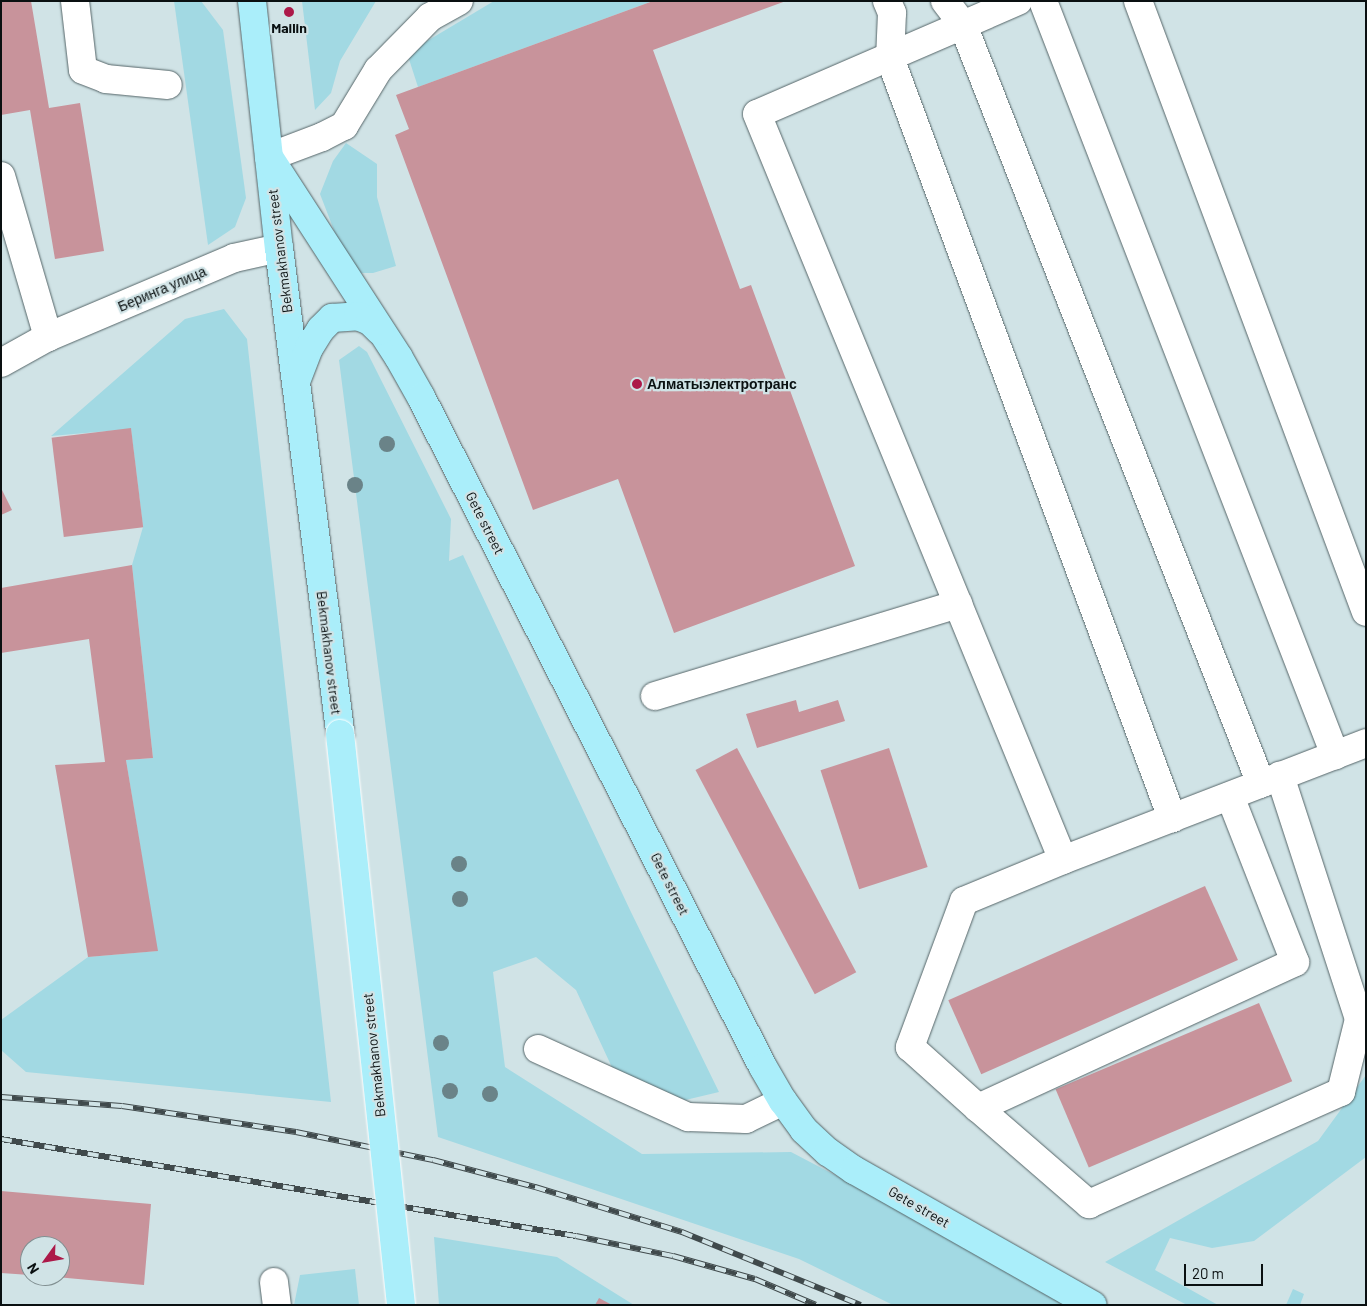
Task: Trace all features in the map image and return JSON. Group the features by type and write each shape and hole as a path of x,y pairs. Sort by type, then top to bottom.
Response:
{"main road":[{"name":"Bekmakhanov street","path":"252,1 279,248 340,734 401,1305"},
{"name":"Gete street","path":"269,157 384,334 421,397 754,1049 783,1101 804,1130 828,1152 848,1166 1092,1305"},
{"path":"296,383 309,348 332,318 358,316 370,321 384,334"}],"street":[{"path":"75,1 83,70 106,79 168,85"},
{"path":"269,157 322,137 344,126 378,70 429,9 459,1"},
{"path":"887,1 892,13 890,58 1172,818"},
{"path":"945,1 963,25 1270,780 1359,1018 1341,1092 1089,1204 910,1047 964,901 1063,860 1230,796 1270,780 1366,743"},
{"path":"1018,1 757,114 1063,860"},
{"path":"1043,1 1335,755"},
{"path":"1138,1 1366,612"},
{"path":"1,176 48,337"},
{"name":"Беринга улица","path":"1,363 48,337 234,258 279,248"},
{"path":"655,696 958,604"},
{"path":"978,1108 1295,962 1230,796"},
{"path":"538,1049 688,1117 746,1119 783,1101"}],"shaded area":[{"path":"174,1 201,1 223,30 246,198 235,227 208,245"},
{"path":"302,1 376,1 340,61 331,93 315,110"},
{"path":"494,1 653,1 418,87 407,53"},
{"path":"346,143 377,164 377,197 396,266 373,273 360,273 337,238 320,194 333,161"},
{"path":"224,309 247,339 331,1102 26,1072 1,1050 1,1020 88,957 157,951 126,760 153,758 132,565 143,527 131,429 51,436 185,319"},
{"path":"359,346 367,352 451,519 449,561 463,555 630,910 719,1092 677,1102 616,1076 576,990 536,957 493,972 505,1067 642,1154 791,1152 1083,1305 893,1305 799,1259 438,1137 339,360"},
{"path":"1366,1075 1366,1157 1254,1241 1212,1248 1170,1238 1155,1270 1218,1305 1187,1305 1105,1262 1318,1141"},
{"path":"434,1237 557,1257 634,1305 439,1305"},
{"path":"355,1269 359,1305 294,1305 300,1275"},
{"path":"1293,1289 1304,1294 1300,1305 1286,1305"}],"building":[{"path":"1,1 31,1 49,108 80,103 104,251 55,259 30,110 1,115"},
{"name":"Алматыэлектротранс","path":"653,1 786,1 653,50 740,289 751,285 855,566 674,633 618,479 533,510 395,135 409,129 396,95"},
{"path":"131,428 143,527 64,537 52,438"},
{"path":"1,488 12,510 1,515"},
{"path":"132,565 153,758 126,760 158,951 88,957 55,765 105,762 89,639 1,653 1,588"},
{"path":"796,700 799,712 838,700 845,721 757,748 746,714"},
{"path":"737,748 856,972 815,994 696,770"},
{"path":"889,748 928,867 859,889 821,770"},
{"path":"1205,886 1238,960 981,1074 948,1000"},
{"path":"1259,1003 1292,1081 1089,1168 1056,1089"},
{"path":"1,1191 151,1204 144,1285 70,1278 70,1236 20,1236 20,1274 1,1273"},
{"path":"599,1298 612,1305 595,1305"}],"railway":[{"path":"1,1097 122,1106 296,1132 433,1160 535,1187 682,1232 861,1305"},
{"path":"1,1139 576,1236 673,1256 755,1279 816,1305"}],"place":[{"name":"Mailin","path":"289,12"},
{"name":"Алматыэлектротранс","path":"637,384"}]}
